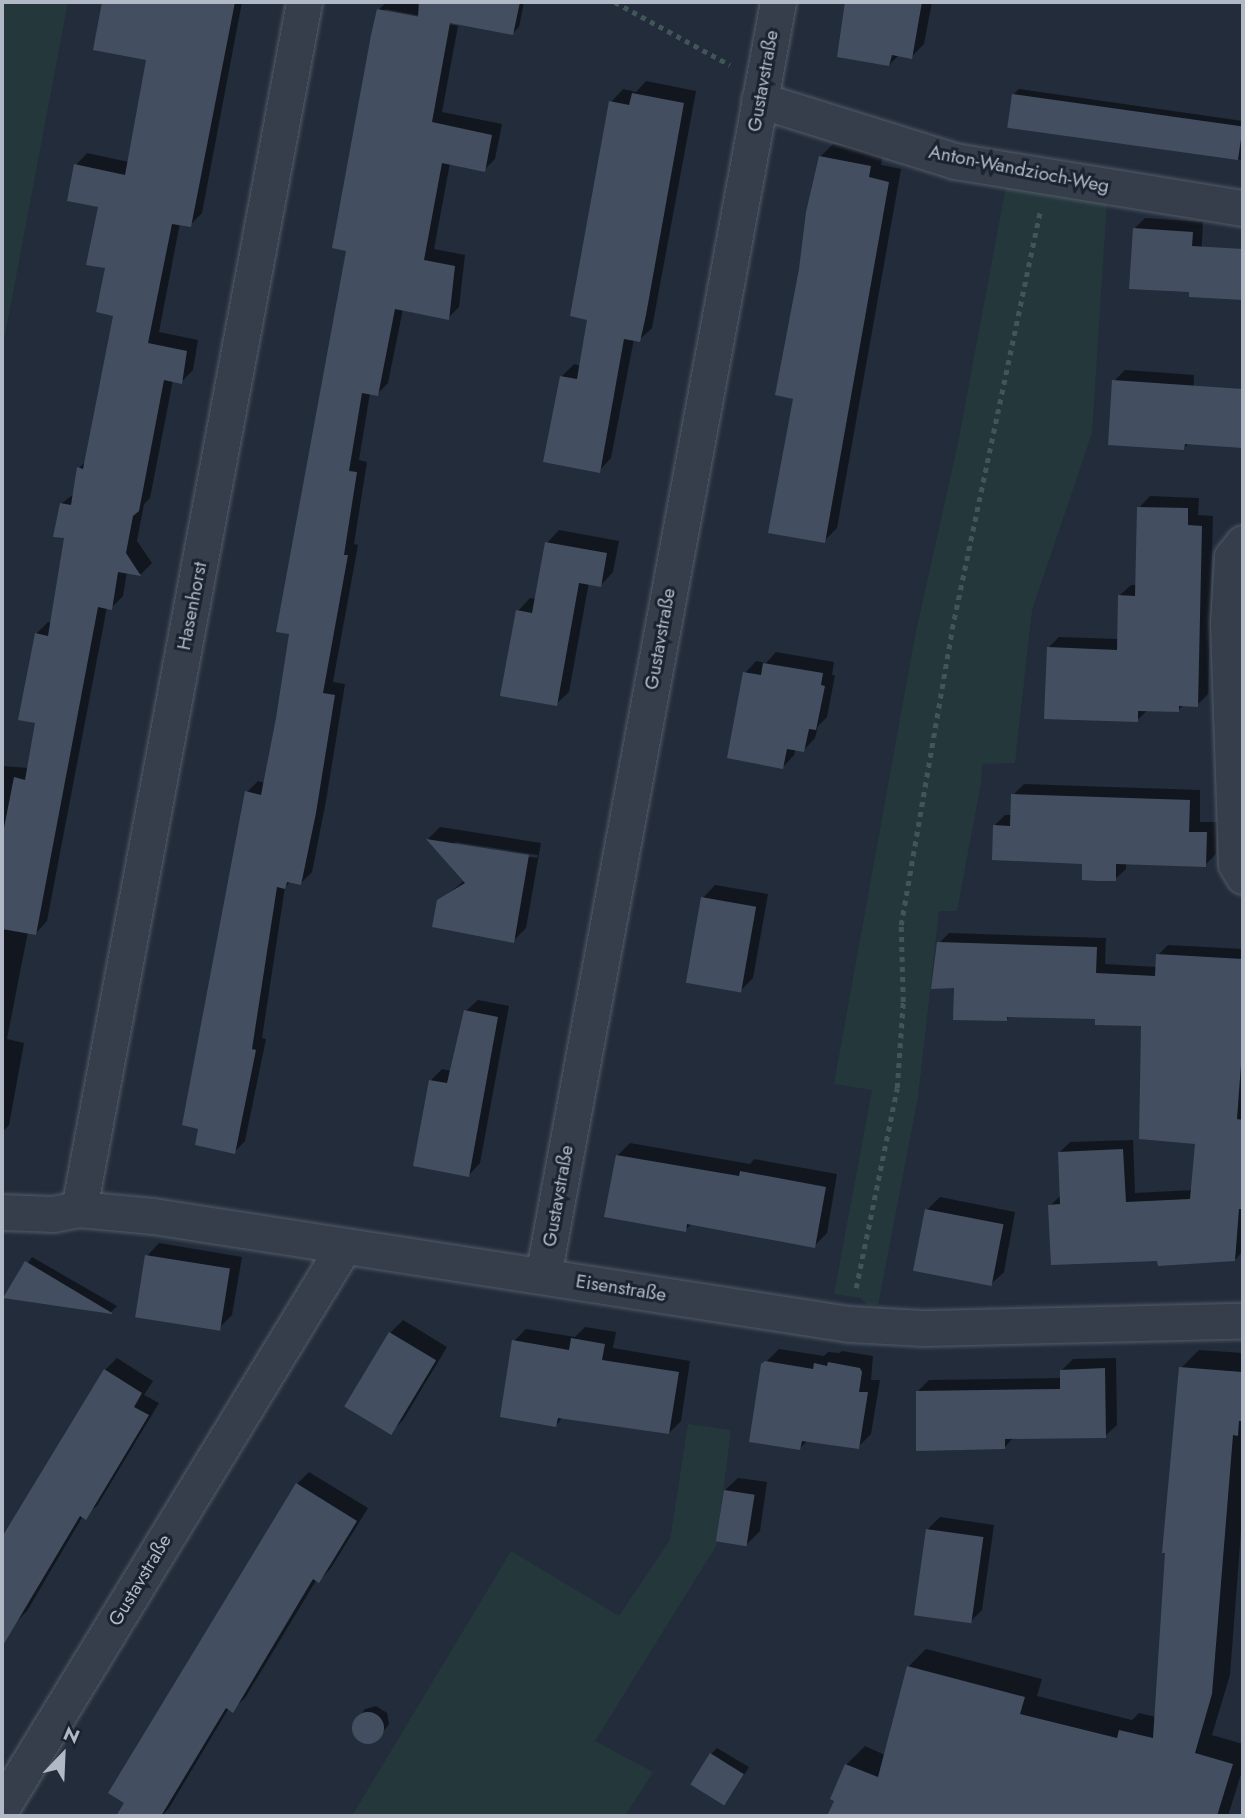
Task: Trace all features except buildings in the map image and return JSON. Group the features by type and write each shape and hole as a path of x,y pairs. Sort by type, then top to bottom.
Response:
{"street":[{"name":"Hasenhorst","path":"79,1209 304,2"},
{"name":"Gustavstraße","path":"544,1276 778,2"},
{"name":"Anton-Wandzioch-Weg","path":"759,100 955,161 1243,208"},
{"path":"1243,543 1232,557 1228,624 1235,850 1236,864 1243,876"},
{"name":"Eisenstraße","path":"2,1212 53,1214 79,1209 153,1216 849,1324 923,1328 1243,1321"},
{"name":"Gustavstraße","path":"2,1807 344,1246"}],"path":[{"path":"615,2 732,65 759,100"},
{"path":"849,1324 897,1088 903,1002 901,925 945,670 1048,177"}],"green space":[{"path":"2,2 68,2 2,351"},
{"path":"1006,186 1107,201 1092,433 1032,610 1015,763 982,764 981,783 957,911 939,911 918,1097 878,1305 866,1304 861,1298 834,1294 872,1090 834,1084 915,636 958,443"},
{"path":"688,1424 731,1430 716,1546 595,1741 653,1772 625,1816 352,1816 511,1551 619,1616 670,1540"}]}
